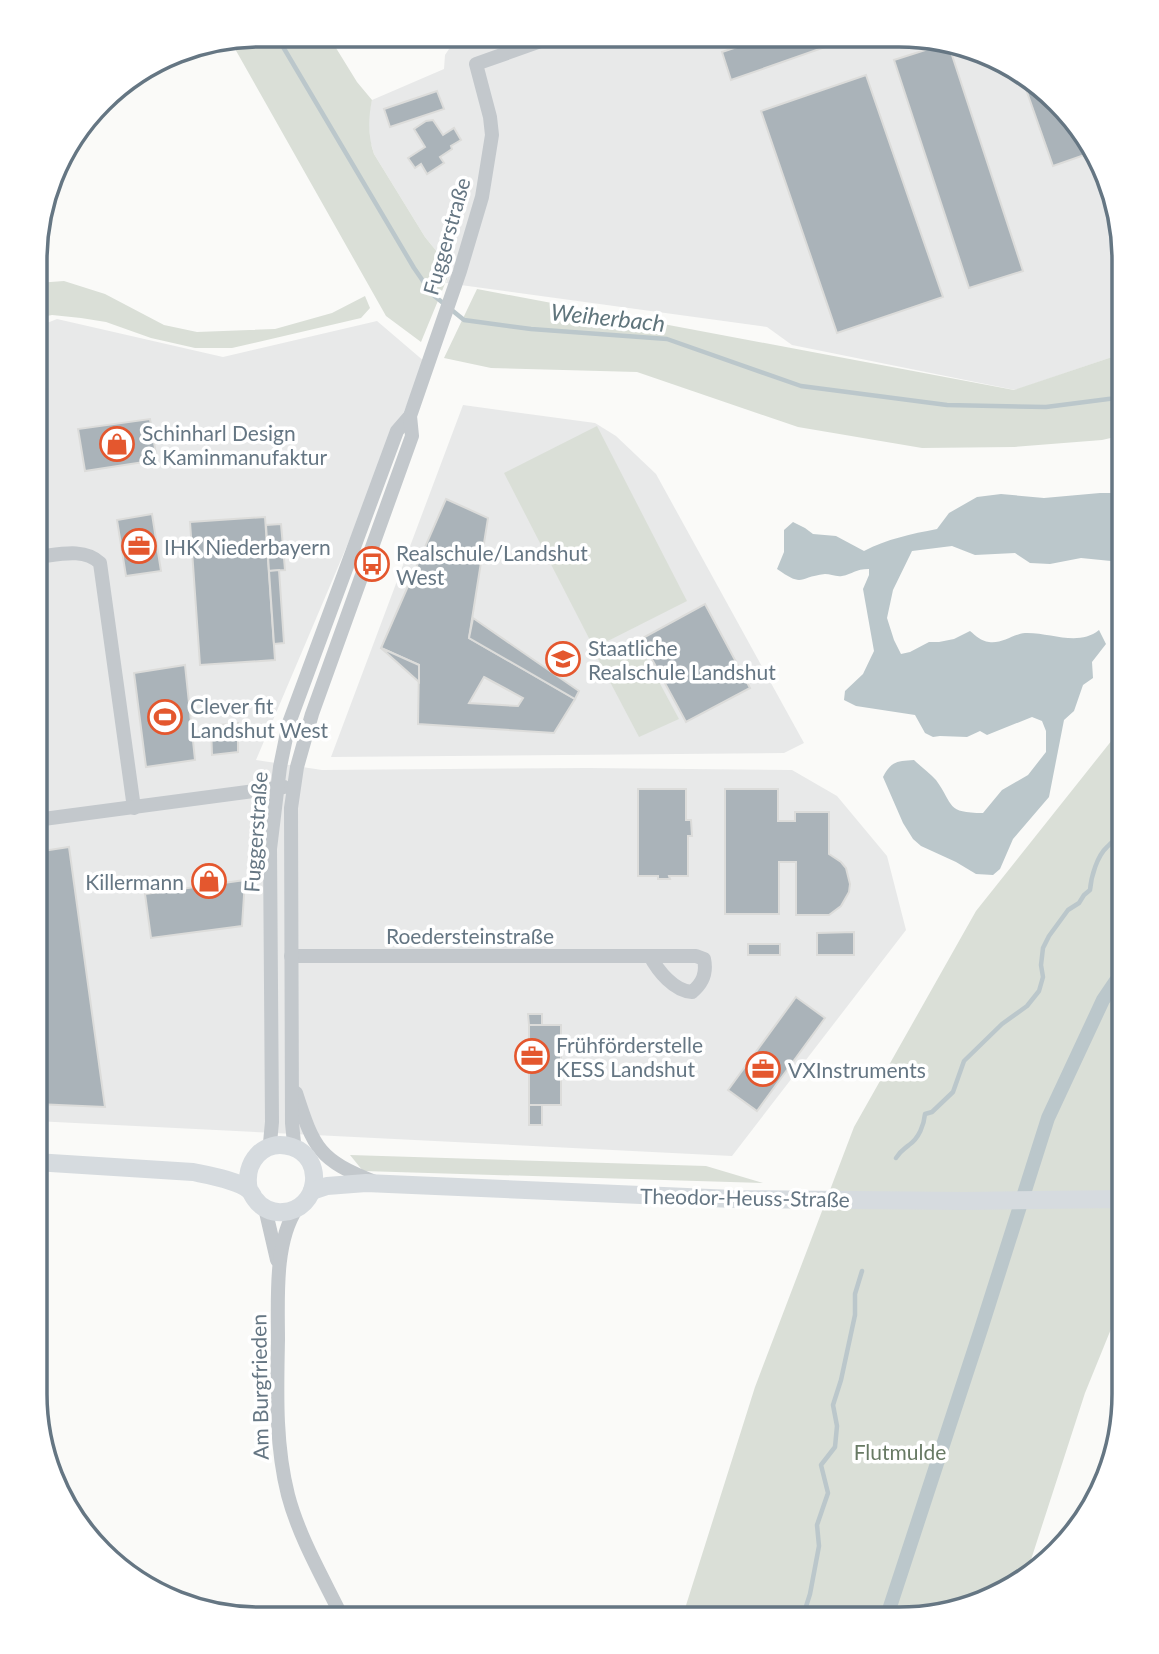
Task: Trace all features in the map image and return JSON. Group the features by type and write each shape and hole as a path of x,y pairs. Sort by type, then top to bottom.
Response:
{"main road":[{"path":"47,1164 193,1172 229,1168 281,1145 297,1149"},
{"name":"Theodor-Heuss-Straße","path":"297,1149 313,1167 333,1175 373,1183"},
{"path":"259,1154 247,1175 249,1190 258,1204 281,1212 297,1208 313,1191 313,1167"},
{"path":"193,1172 232,1182 249,1190"},
{"name":"Theodor-Heuss-Straße","path":"313,1191 327,1186 373,1183 719,1199 1111,1199"}],"street":[{"name":"Fuggerstraße","path":"297,1149 292,1123 291,808 297,766 312,714 412,436 411,416 482,197 492,135 476,64 524,47"},
{"name":"Fuggerstraße","path":"259,1154 270,1143 272,1122 270,849 277,788 289,723 397,431 411,416"},
{"path":"47,556 74,553 87,555 100,564 134,808"},
{"path":"47,819 295,786"},
{"name":"Roedersteinstraße","path":"291,956 650,956"},
{"path":"292,1082 305,1123 319,1149 347,1171 373,1183"},
{"name":"Am Burgfrieden","path":"265,1208 279,1268"},
{"name":"Am Burgfrieden","path":"297,1208 290,1218 279,1268 277,1394 282,1467 298,1525 337,1607"}],"shaded area":[{"path":"450,47 899,47 927,49 980,63 1028,91 1049,110 1068,131 1090,166 1108,219 1112,260 1112,357 1015,390 792,345 767,327 446,283 451,269 425,237 374,154 368,116 372,100 444,69 445,55"},
{"path":"57,319 223,357 377,321 425,362 256,760 322,770 792,770 837,796 887,856 906,930 732,1156 47,1122 47,323"},
{"name":"Staatliche Realschule Landshut","path":"463,405 595,423 616,436 656,474 804,743 784,753 331,757"},
{"path":"1112,493 1112,561 1081,558 1050,564 1030,563 1015,553 975,555 952,546 912,551 893,590 887,618 901,654 929,642 954,639 970,631 984,641 994,642 1025,633 1082,638 1099,630 1106,644 1092,662 1093,678 1083,685 1074,711 1064,720 1049,797 1013,839 1000,869 993,875 976,874 921,846 913,839 883,777 896,763 914,760 936,780 952,806 971,813 983,813 1002,790 1028,775 1046,752 1046,731 1042,721 1032,717 987,735 980,731 967,737 933,737 925,733 915,715 856,706 844,700 845,691 863,674 874,651 863,589 869,569 842,576 825,574 801,580 792,578 777,569 784,552 784,530 793,522 813,534 836,536 864,551 890,540 937,529 949,513 977,497 1001,494 1044,498"}],"green space":[{"path":"335,47 357,82 372,100 369,127 374,154 425,237 451,269 421,342 386,316 235,49"},
{"path":"64,281 105,294 164,325 197,332 275,329 332,313 365,296 370,308 361,318 232,348 195,348 151,338 106,322 47,316 47,282"},
{"path":"477,289 1014,390 1112,357 1112,438 1014,447 922,448 798,427 637,372 491,368 444,358"},
{"path":"597,426 687,601 594,648 504,473"},
{"path":"637,641 679,719 639,737 598,659"},
{"name":"Flutmulde","path":"1112,741 1111,1329 1085,1393 1031,1560 980,1591 927,1605 685,1607 755,1387 854,1127 976,911"},
{"path":"350,1155 706,1166 763,1183 363,1171"}],"building":[{"path":"737,47 825,47 731,80 722,52"},
{"path":"928,49 952,55 1023,271 969,288 894,60"},
{"path":"866,75 943,297 837,333 761,111"},
{"path":"1026,90 1068,131 1084,155 1053,166"},
{"path":"437,91 444,109 390,127 384,109"},
{"path":"433,120 443,135 454,128 461,140 440,157 444,163 427,174 421,164 415,168 408,158 425,147 414,129"},
{"name":"Schinharl Design & Kaminmanufaktur","path":"150,419 157,460 85,471 78,429"},
{"path":"446,499 488,518 469,638 575,699 554,733 418,724 419,665 381,648","holes":["484,677 523,698 518,706 469,703"]},
{"name":"IHK Niederbayern","path":"152,514 161,571 126,576 117,520"},
{"path":"265,517 275,660 200,665 190,522"},
{"path":"281,524 285,570 269,571 266,525"},
{"path":"279,570 284,643 274,644 269,571"},
{"path":"705,604 750,688 686,722 641,639"},
{"path":"473,618 579,691 575,699 469,638"},
{"path":"381,648 419,665 419,682"},
{"name":"Clever fit Landshut West","path":"185,665 195,760 146,767 134,673"},
{"path":"238,723 238,752 212,755 211,726"},
{"path":"638,789 686,789 686,820 691,820 692,836 688,836 688,876 658,879 658,876 638,876"},
{"path":"725,789 778,789 778,821 795,821 795,812 829,812 829,854 846,868 850,884 849,892 841,906 829,915 796,915 796,862 779,862 779,914 725,914"},
{"path":"69,847 105,1107 47,1104 47,850"},
{"path":"245,880 242,926 151,938 145,894"},
{"path":"854,932 854,955 817,955 817,933"},
{"path":"748,944 780,944 780,955 748,955"},
{"path":"796,997 825,1018 757,1111 728,1090"},
{"path":"528,1014 542,1014 542,1025 529,1025"},
{"path":"529,1025 561,1025 561,1105 529,1105"},
{"path":"529,1105 542,1105 542,1125 529,1125"}],"waterway":[{"name":"Weiherbach","path":"283,47 414,268 432,294 464,320 531,329 667,339 801,386 947,405 1046,407 1112,399"},
{"path":"896,1158 918,1135 925,1114 932,1112 953,1092 964,1061 1002,1024 1027,1006 1039,991 1043,977 1043,948 1068,910 1079,903 1090,890 1100,856 1111,843"},
{"name":"Flutmulde","path":"890,1607 1048,1118 1103,1000 1111,988"},
{"path":"806,1607 819,1546 817,1525 828,1493 821,1465 835,1447 837,1426 833,1405 841,1380 855,1315 855,1294 862,1271"}],"place":[{"name":"Schinharl Design & Kaminmanufaktur","path":"117,444"},
{"name":"IHK Niederbayern","path":"139,546"},
{"name":"Realschule/Landshut West","path":"372,564"},
{"name":"Staatliche Realschule Landshut","path":"563,659"},
{"name":"Clever fit Landshut West","path":"165,717"},
{"name":"Killermann","path":"209,881"},
{"name":"Frühförderstelle KESS Landshut","path":"532,1056"},
{"name":"VXInstruments","path":"763,1069"}]}
